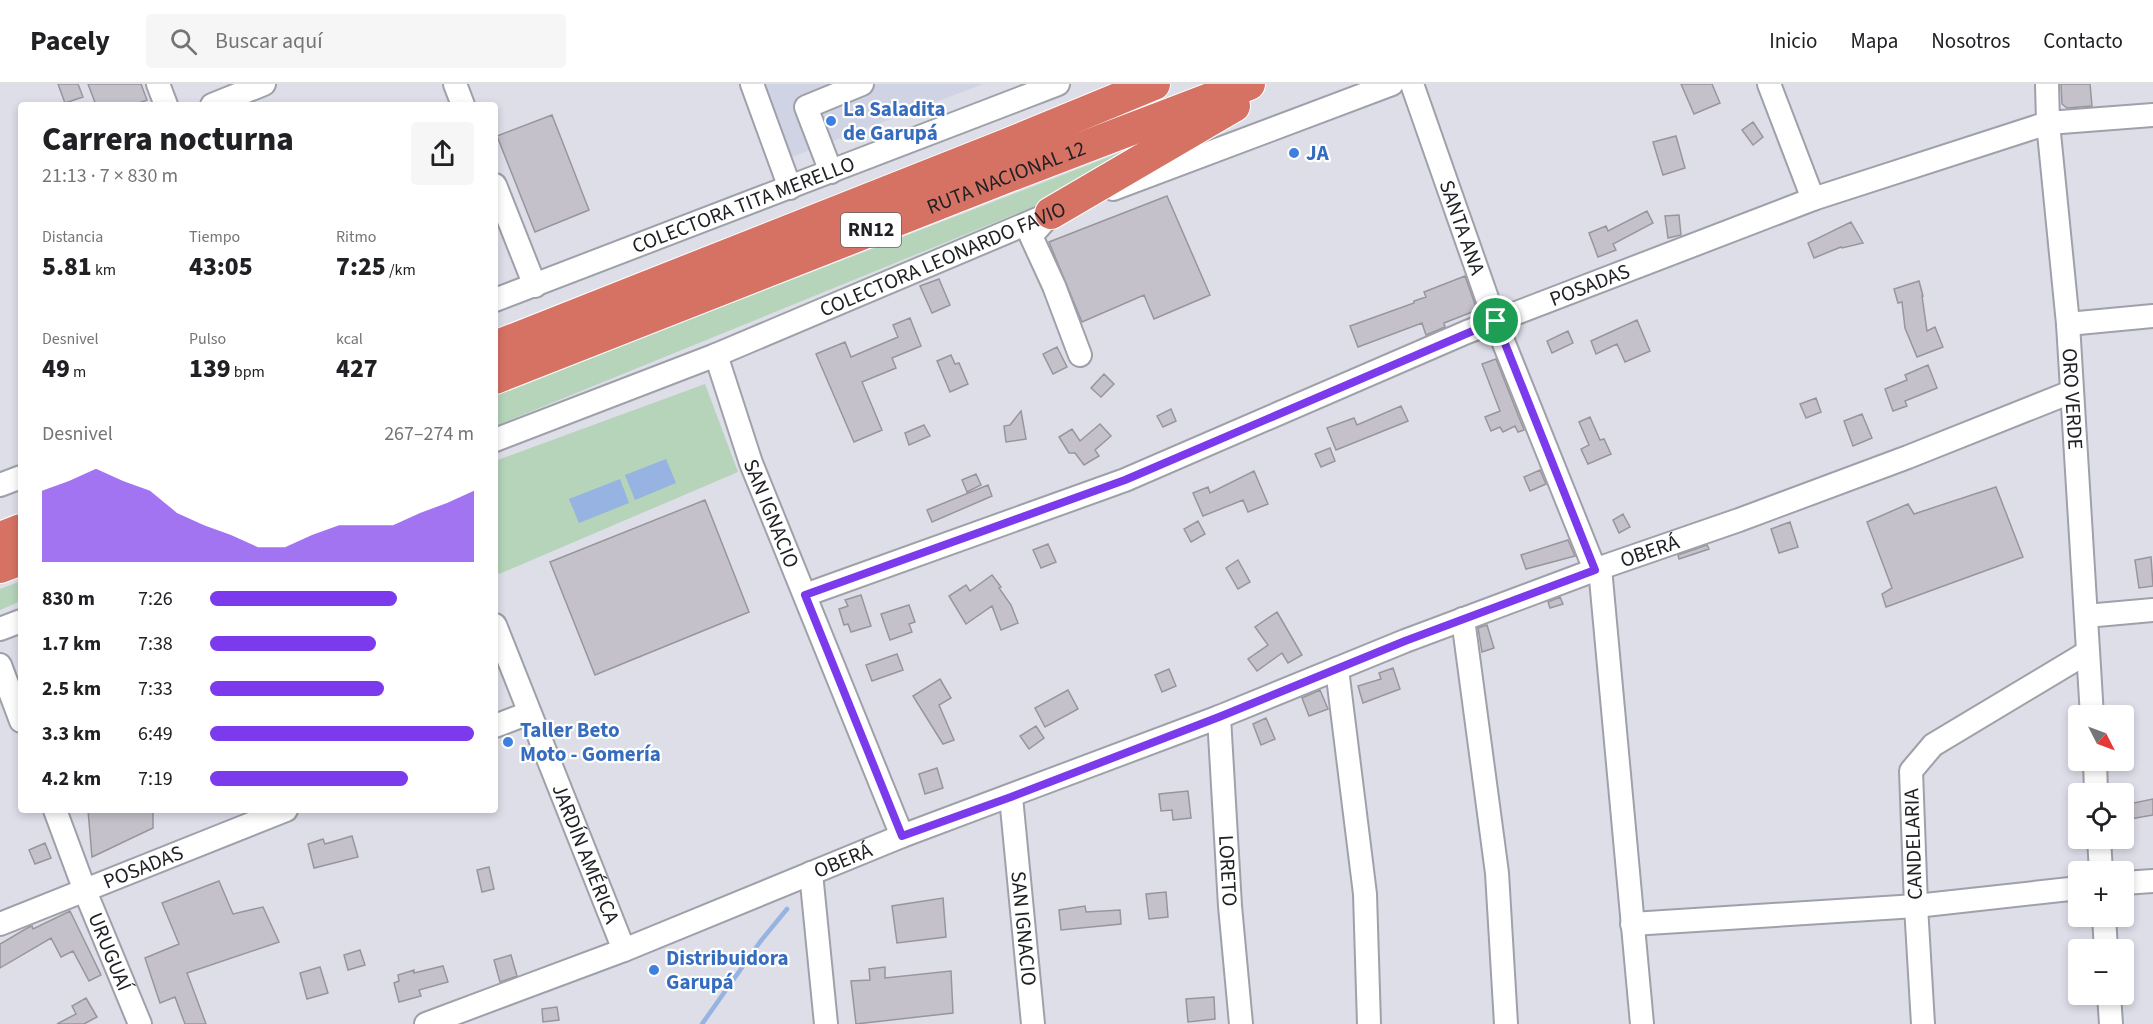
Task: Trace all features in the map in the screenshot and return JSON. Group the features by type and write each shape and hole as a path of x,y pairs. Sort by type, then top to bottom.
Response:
{"highway":[{"name":"RUTA NACIONAL 12","path":"498,346 1154,84"},
{"name":"RUTA NACIONAL 12","path":"498,377 1249,84"},
{"path":"1051,213 1270,84"},
{"path":"0,538 18,531"},
{"path":"0,567 18,560"}],"street":[{"path":"158,84 165,102"},
{"path":"219,102 264,84"},
{"path":"455,84 463,102"},
{"path":"752,84 790,188"},
{"path":"831,172 806,107 862,84"},
{"name":"COLECTORA TITA MERELLO","path":"498,299 831,172 1013,92 1058,84"},
{"name":"COLECTORA LEONARDO FAVIO","path":"498,439 716,355 1051,213 1392,84"},
{"name":"SANTA ANA","path":"1412,84 1496,321 1598,569 1642,1024"},
{"path":"1769,84 1813,199"},
{"name":"ORO VERDE","path":"2047,84 2048,123 2068,324 2091,705"},
{"name":"POSADAS","path":"805,595 1125,480 1496,321 1813,199 2048,123 2153,115"},
{"path":"498,193 535,286"},
{"path":"1051,213 1031,236 1054,286 1080,355"},
{"path":"2068,324 2153,316"},
{"name":"SAN IGNACIO","path":"716,355 751,464 902,836"},
{"name":"OBERÁ","path":"426,1024 624,950 902,836 1219,717 1463,619 1598,569 1750,517 2071,392"},
{"path":"0,485 18,478"},
{"path":"2086,616 2153,610"},
{"path":"1463,619 1497,873 1506,1024"},
{"path":"0,630 18,622"},
{"name":"JARDÍN AMÉRICA","path":"498,633 624,950"},
{"name":"CANDELARIA","path":"1923,1024 1911,771 1933,745 2088,652"},
{"path":"0,665 18,713"},
{"path":"1337,669 1365,894 1369,1024"},
{"path":"498,725 529,713"},
{"name":"LORETO","path":"1219,717 1230,906 1241,1024"},
{"name":"SAN IGNACIO","path":"1011,797 1033,1024"},
{"name":"URUGUAÍ","path":"56,813 85,891 140,1024"},
{"name":"POSADAS","path":"0,924 279,813"},
{"path":"811,873 826,1024"},
{"path":"2134,882 2153,880"},
{"path":"1632,924 1916,906 2068,889"},
{"path":"2110,1005 2111,1024"}],"shaded area":[{"name":"La Saladita de Garupá","path":"761,84 983,84 789,158"}],"green space":[{"path":"1145,143 1084,186 498,425 498,394"},
{"path":"705,384 738,472 499,574 498,460"},
{"path":"18,582 18,602 0,610 0,589"}],"water":[{"path":"666,459 676,483 635,500 625,475"},
{"path":"620,479 629,503 579,523 569,499"}],"building":[{"path":"58,84 78,84 83,97 65,102"},
{"path":"88,84 141,84 147,100 142,102 95,102"},
{"path":"1681,84 1712,84 1720,103 1694,114"},
{"path":"2061,84 2090,84 2092,106 2067,108 2062,104"},
{"path":"552,115 589,210 535,232 498,136"},
{"path":"1753,122 1763,137 1753,145 1742,130"},
{"path":"1676,136 1685,168 1663,175 1653,142"},
{"path":"1167,196 1210,295 1154,319 1144,295 1082,322 1049,242"},
{"path":"1647,211 1653,223 1613,244 1616,250 1598,257 1589,233 1606,226 1608,231"},
{"path":"1679,215 1681,235 1668,238 1665,216"},
{"path":"1851,222 1863,243 1841,247 1814,258 1808,243"},
{"path":"1465,276 1477,310 1444,323 1445,327 1426,335 1422,323 1358,347 1350,326 1414,303 1426,297 1424,292"},
{"path":"939,279 950,305 932,313 920,286"},
{"path":"1919,281 1927,331 1935,327 1943,347 1917,357 1905,328 1902,302 1898,303 1894,289"},
{"path":"910,318 921,346 892,358 896,368 862,382 882,430 854,442 816,354 845,342 851,357 898,337 893,325"},
{"path":"1637,320 1650,351 1625,362 1617,344 1596,354 1591,341"},
{"path":"1568,331 1573,343 1552,353 1547,341"},
{"path":"1057,347 1067,367 1053,374 1043,354"},
{"path":"951,355 955,364 959,363 968,384 950,392 937,361"},
{"path":"1496,359 1524,430 1518,432 1515,426 1503,432 1500,427 1491,431 1485,417 1500,411 1482,364"},
{"path":"1928,365 1937,388 1905,401 1907,406 1893,411 1885,389 1907,380 1905,375"},
{"path":"1104,374 1114,384 1101,397 1091,388"},
{"path":"1816,398 1821,412 1806,418 1800,404"},
{"path":"1401,406 1408,421 1336,450 1327,428 1354,418 1357,425"},
{"path":"1171,409 1176,421 1163,427 1157,416"},
{"path":"1021,411 1026,439 1006,442 1004,426 1010,425"},
{"path":"1862,414 1872,438 1853,446 1844,421"},
{"path":"1590,417 1600,440 1604,439 1611,454 1588,464 1581,449 1589,445 1579,422"},
{"path":"1100,424 1111,436 1095,450 1099,456 1084,465 1075,453 1069,453 1059,437 1072,429 1080,441"},
{"path":"924,425 930,436 909,445 905,433"},
{"path":"1330,448 1335,461 1321,467 1315,454"},
{"path":"1540,470 1546,484 1530,491 1524,477"},
{"path":"1254,471 1268,504 1248,512 1243,500 1203,516 1193,493 1208,487 1210,493"},
{"path":"976,474 981,485 967,492 962,480"},
{"path":"988,485 992,496 932,522 927,510"},
{"path":"1996,487 2023,557 1886,607 1882,594 1892,588 1867,522 1908,504 1914,514"},
{"path":"705,500 749,612 595,675 550,562"},
{"path":"1623,514 1630,527 1619,533 1613,520"},
{"path":"1198,521 1205,534 1191,542 1184,529"},
{"path":"1790,522 1798,547 1779,553 1771,529"},
{"path":"1568,540 1575,556 1526,569 1521,555"},
{"path":"1048,544 1056,562 1041,568 1033,550"},
{"path":"1707,545 1709,549 1679,559 1678,555"},
{"path":"2151,557 2153,586 2139,588 2135,560"},
{"path":"1238,560 1250,582 1238,589 1226,568"},
{"path":"992,575 1011,605 1018,623 1001,630 992,606 966,624 949,596 966,585 970,591"},
{"path":"861,595 871,626 851,632 848,624 844,625 839,609 848,606 845,600"},
{"path":"1560,597 1563,604 1550,608 1548,602"},
{"path":"909,605 915,622 909,624 912,632 890,640 881,614"},
{"path":"1277,612 1302,655 1288,663 1282,653 1257,671 1248,659 1268,645 1255,627"},
{"path":"1487,625 1494,648 1482,652 1478,628"},
{"path":"897,654 903,670 872,681 866,665"},
{"path":"1393,668 1400,689 1363,703 1358,686 1381,679 1379,673"},
{"path":"1169,669 1176,686 1162,692 1155,675"},
{"path":"940,679 951,698 939,705 954,740 943,744 913,696"},
{"path":"1068,690 1078,709 1045,727 1035,708"},
{"path":"1320,690 1328,709 1309,716 1302,698"},
{"path":"1266,718 1275,739 1261,745 1253,724"},
{"path":"1036,726 1044,738 1029,749 1020,736"},
{"path":"937,768 943,788 925,794 919,774"},
{"path":"1188,791 1191,818 1173,820 1172,810 1161,811 1159,794"},
{"path":"2153,799 2153,815 2134,818 2134,803"},
{"path":"88,813 153,813 153,828 92,857"},
{"path":"352,836 358,857 314,868 308,844 323,839 325,844"},
{"path":"45,843 51,858 35,864 29,850"},
{"path":"489,867 494,889 482,892 477,870"},
{"path":"219,881 233,914 263,907 279,942 187,973 206,1024 185,1024 175,997 160,1003 145,958 179,944 162,903"},
{"path":"1166,892 1168,917 1149,919 1146,894"},
{"path":"943,898 946,937 897,943 892,906"},
{"path":"1085,906 1086,912 1120,910 1121,924 1061,930 1059,910"},
{"path":"70,911 101,975 89,981 73,951 61,957 51,938 0,968 0,944 29,927 32,926 33,929"},
{"path":"360,950 365,965 348,970 344,955"},
{"path":"511,955 517,976 500,982 494,960"},
{"path":"443,966 448,982 419,990 421,996 399,1002 394,983 399,981 398,975"},
{"path":"320,967 328,993 307,999 300,973"},
{"path":"885,967 885,978 951,971 953,1013 856,1024 851,981 870,980 869,969"},
{"path":"1214,997 1215,1019 1188,1022 1186,999"},
{"path":"86,998 97,1017 84,1024 57,1024 76,1014 72,1006"},
{"path":"557,1007 559,1020 543,1022 542,1009"}],"waterway":[{"path":"702,1024 760,942 787,909"}],"place":[{"name":"La Saladita de Garupá","path":"831,121"},
{"name":"JA","path":"1294,153"},
{"name":"Taller Beto Moto - Gomería","path":"508,742"},
{"name":"Distribuidora Garupá","path":"654,970"}],"route":[{"path":"1496,321 1595,570 1405,641 1219,717 1011,797 902,836 805,595 1125,480 1496,321"}]}
